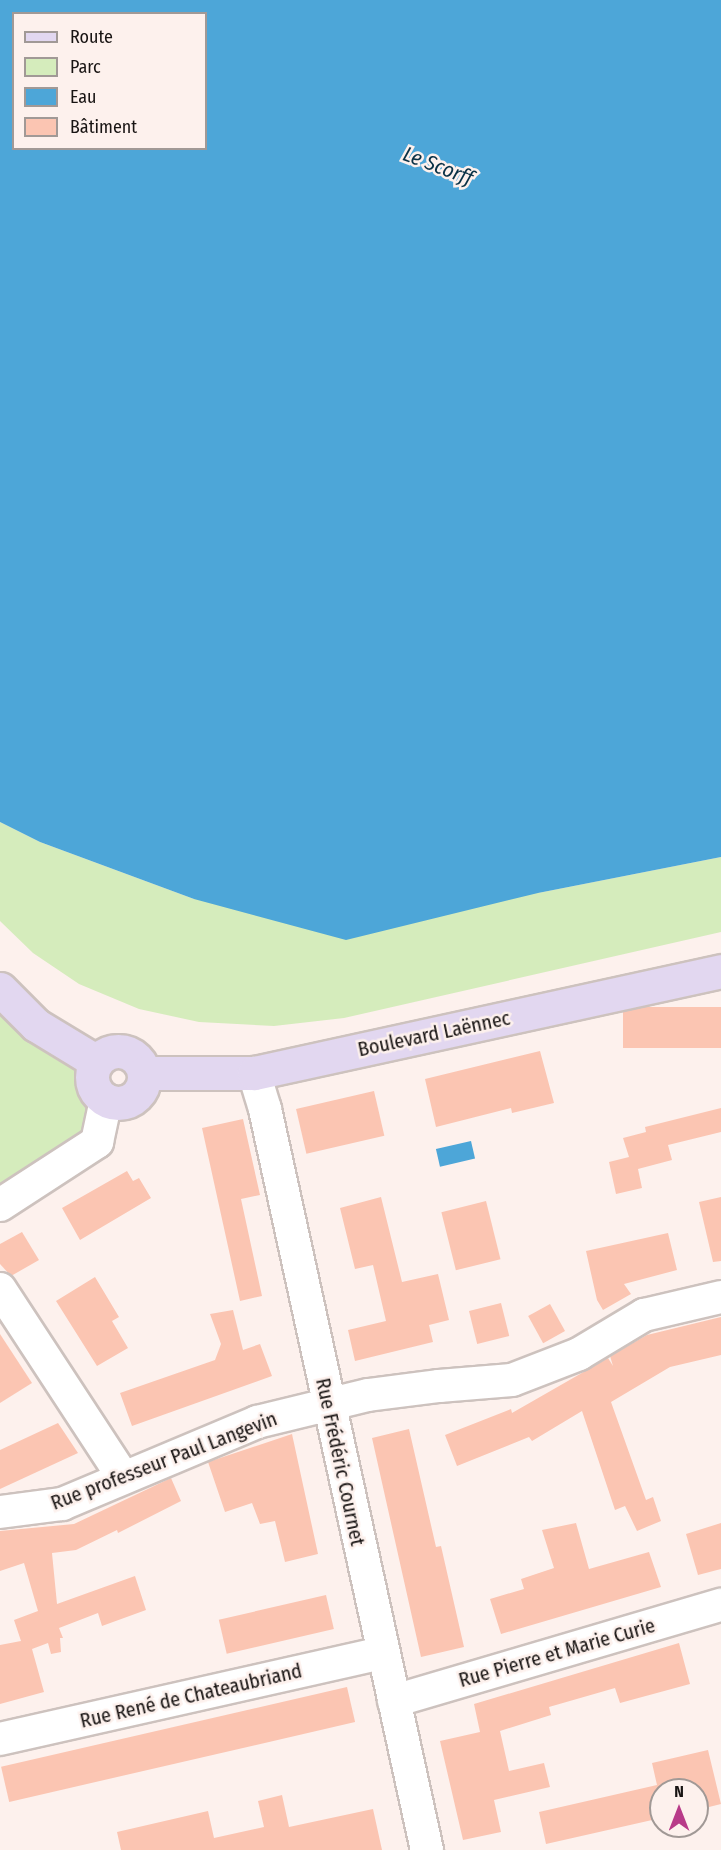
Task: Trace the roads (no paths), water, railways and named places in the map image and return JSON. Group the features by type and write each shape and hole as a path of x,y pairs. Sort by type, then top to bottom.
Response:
{"main road":[{"name":"Boulevard Laënnec","path":"144,1073 254,1073 721,971"},
{"path":"0,989 36,1026 97,1062"},
{"path":"118,1051 130,1054 140,1062 144,1073 144,1083 134,1098 115,1103 106,1100 98,1093 93,1083 92,1072 97,1062 106,1054 118,1051"}],"street":[{"name":"Rue Frédéric Cournet","path":"254,1073 265,1108 328,1406 427,1850"},
{"path":"0,1205 97,1142 106,1100"},
{"path":"0,1289 123,1477"},
{"name":"Rue professeur Paul Langevin","path":"0,1512 62,1504 257,1422 368,1395 512,1380 579,1354 644,1315 721,1298"},
{"name":"Rue Pierre et Marie Curie","path":"394,1701 721,1605"},
{"name":"Rue René de Chateaubriand","path":"0,1738 382,1653"}],"water":[{"name":"Le Scorff","path":"0,0 721,0 721,857 538,893 346,940 194,899 40,842 0,822"},
{"path":"471,1141 475,1159 440,1167 436,1149"}]}
